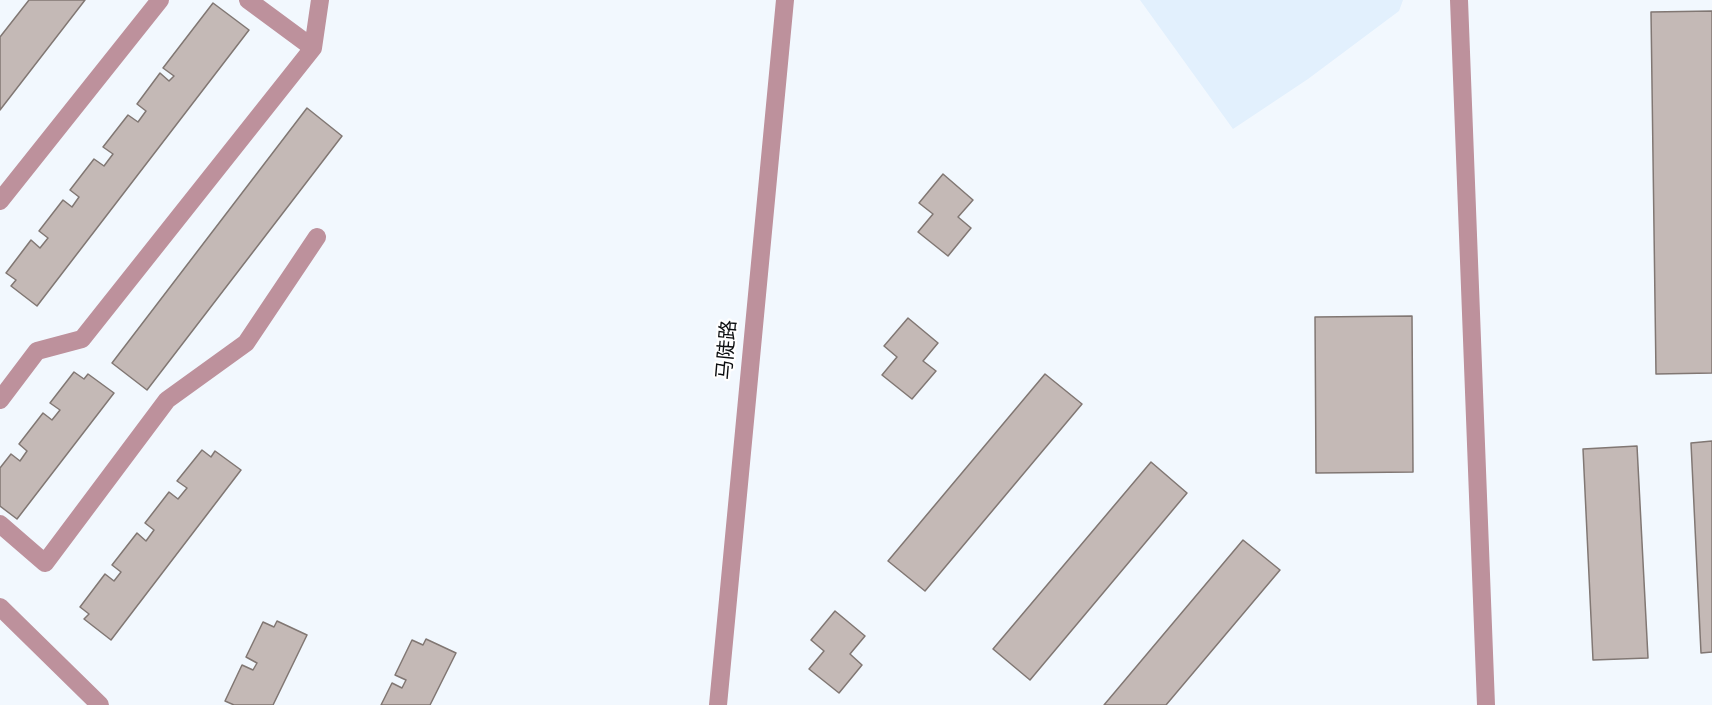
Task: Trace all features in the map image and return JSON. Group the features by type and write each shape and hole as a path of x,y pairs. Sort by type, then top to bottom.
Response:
{"street":[{"path":"0,201 160,0"},
{"path":"248,0 313,48"},
{"path":"0,400 37,351 82,339 313,48 320,0"},
{"name":"马陡路","path":"718,705 785,0"},
{"path":"1459,0 1486,705"},
{"path":"0,524 45,563 167,400 246,343 317,237"},
{"path":"0,607 100,705"}],"shaded area":[{"path":"1140,0 1403,0 1399,11 1308,79 1233,129"}],"building":[{"path":"29,0 85,0 0,110 0,37"},
{"path":"213,3 249,30 37,306 11,286 16,280 6,273 31,240 40,248 48,238 39,231 63,200 72,207 79,197 70,190 94,159 104,166 113,154 103,147 128,115 138,122 146,111 137,104 160,73 169,81 174,76 163,68"},
{"path":"1712,11 1712,373 1656,374 1651,12"},
{"path":"307,108 342,136 147,390 112,363"},
{"path":"943,174 973,200 958,217 971,228 948,256 918,232 933,214 919,203"},
{"path":"1412,316 1413,472 1316,473 1315,317"},
{"path":"908,318 938,343 923,361 936,371 912,399 882,375 897,357 884,346"},
{"path":"74,372 84,379 88,374 114,393 17,519 0,506 0,468 11,454 20,461 27,451 19,444 43,413 52,420 60,410 50,403"},
{"path":"1045,374 1082,404 925,591 888,561"},
{"path":"1712,441 1712,652 1701,653 1691,443"},
{"path":"1637,446 1648,658 1593,660 1583,449"},
{"path":"202,450 211,457 215,451 241,470 111,640 84,619 89,614 80,607 105,574 114,581 121,572 112,565 137,533 146,541 154,530 145,523 169,492 178,499 187,488 177,481"},
{"path":"1151,462 1187,493 1030,680 993,649"},
{"path":"1243,540 1280,570 1166,705 1104,705"},
{"path":"835,611 865,636 850,654 862,665 839,693 809,669 824,651 811,640"},
{"path":"277,621 307,635 273,705 234,705 225,701 242,665 253,670 257,663 246,657 263,622 274,627"},
{"path":"426,639 456,653 430,705 381,705 392,683 402,688 406,680 395,675 412,640 423,645"}]}
